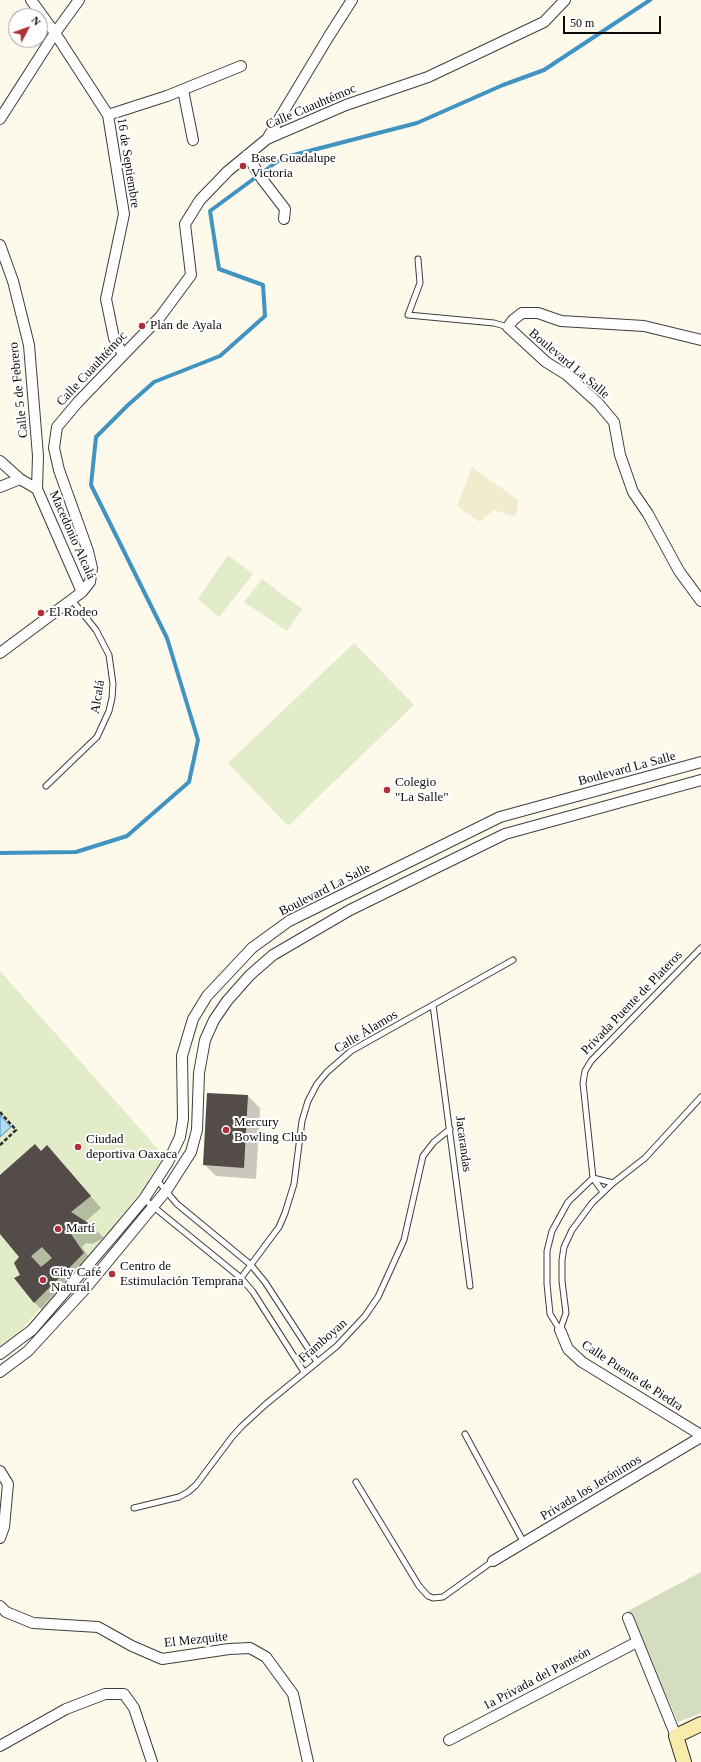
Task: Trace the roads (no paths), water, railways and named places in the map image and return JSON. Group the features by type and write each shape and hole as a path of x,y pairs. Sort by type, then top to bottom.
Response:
{"street":[{"name":"16 de Septiembre","path":"31,0 56,33 108,115 124,214 106,299 114,338 123,355"},
{"path":"0,119 79,0"},
{"path":"267,139 352,0"},
{"name":"Calle Cuauhtémoc","path":"82,592 90,582 92,575 91,560 59,470 54,448 57,427 78,402 160,317 192,274 185,224 200,200 228,171 249,159 267,139 346,105 428,77 544,22 565,0"},
{"path":"108,115 183,90 241,66"},
{"path":"183,90 192,140"},
{"path":"249,159 285,209 284,219"},
{"name":"Calle 5 de Febrero","path":"0,245 13,281 29,345 38,456 37,489"},
{"name":"Boulevard La Salle","path":"701,340 644,326 561,321 538,312 522,313 513,320 508,327 546,362 572,380 598,403 614,422 620,455 633,492 648,514 680,571 701,601"},
{"path":"0,461 20,479 37,489"},
{"path":"0,487 20,479"},
{"name":"Macedonio Alcalá","path":"37,489 82,592"},
{"path":"0,653 82,592"},
{"name":"Boulevard La Salle","path":"0,1354 32,1330 144,1199 157,1180 168,1162 180,1137 183,1119 182,1056 192,1019 207,996 252,948 289,921 500,817 701,762"},
{"path":"0,1372 28,1351 86,1289 166,1191 191,1152 197,1130 199,1072 205,1040 214,1020 227,1001 250,975 273,955 350,910 505,834 701,780"},
{"name":"Calle Puente de Piedra","path":"560,1330 568,1349 582,1362 701,1436"},
{"name":"Privada los Jerónimos","path":"493,1561 701,1436"},
{"path":"0,1471 8,1484 4,1527 0,1538"},
{"name":"El Mezquite","path":"0,1606 6,1612 33,1623 98,1627 132,1646 162,1658 229,1649 250,1648 266,1657 293,1694 308,1762"},
{"path":"628,1618 676,1736 684,1762"},
{"name":"1a Privada del Panteón","path":"449,1740 637,1642"},
{"path":"0,1746 66,1709 105,1694 124,1694 134,1708 151,1759"},
{"path":"676,1736 701,1724"}],"lane":[{"path":"418,259 420,283 408,315 494,323 508,327"},
{"name":"Alcalá","path":"46,786 98,737 108,716 112,698 112,671 108,655 96,630 72,600"},
{"name":"Privada Puente de Plateros","path":"603,1192 593,1178 583,1082 584,1071 590,1061 701,948"},
{"name":"Calle Álamos","path":"241,1278 279,1227 286,1213 294,1184 302,1121 308,1101 317,1084 327,1072 351,1051 513,960"},
{"name":"Jacarandas","path":"433,1005 470,1286"},
{"path":"560,1330 566,1313 561,1270 564,1247 576,1223 603,1192 655,1148 701,1097"},
{"name":"Framboyan","path":"134,1508 178,1497 188,1492 196,1485 242,1426 352,1331 366,1316 378,1297 404,1240 423,1156 434,1142 450,1130"},
{"path":"593,1178 613,1183"},
{"name":"Calle Puente de Piedra","path":"560,1330 550,1314 546,1271 548,1246 552,1231 562,1211 568,1202 593,1178"},
{"path":"157,1180 177,1204 251,1265 265,1282 317,1362"},
{"path":"144,1199 241,1278 253,1292 304,1372"},
{"path":"465,1434 524,1543"},
{"path":"356,1482 419,1586 428,1596 433,1598 443,1597 493,1561"}],"water":[{"path":"0,1115 11,1127 0,1137"}],"waterway":[{"path":"0,853 76,852 127,836 189,782 198,740 167,638 91,485 96,437 127,406 154,382 220,356 265,316 263,285 219,269 210,211 282,158 417,123 503,85 544,70 650,0"}],"place":[{"name":"Base Guadalupe Victoria","path":"243,166"},
{"name":"Plan de Ayala","path":"142,326"},
{"name":"El Rodeo","path":"41,613"},
{"name":"Colegio \"La Salle\"","path":"387,790"},
{"name":"Mercury Bowling Club","path":"226,1130"},
{"name":"Ciudad deportiva Oaxaca","path":"78,1147"},
{"name":"Martí","path":"58,1229"},
{"name":"Centro de Estimulación Temprana","path":"112,1274"},
{"name":"City Café Natural","path":"43,1280"}]}
